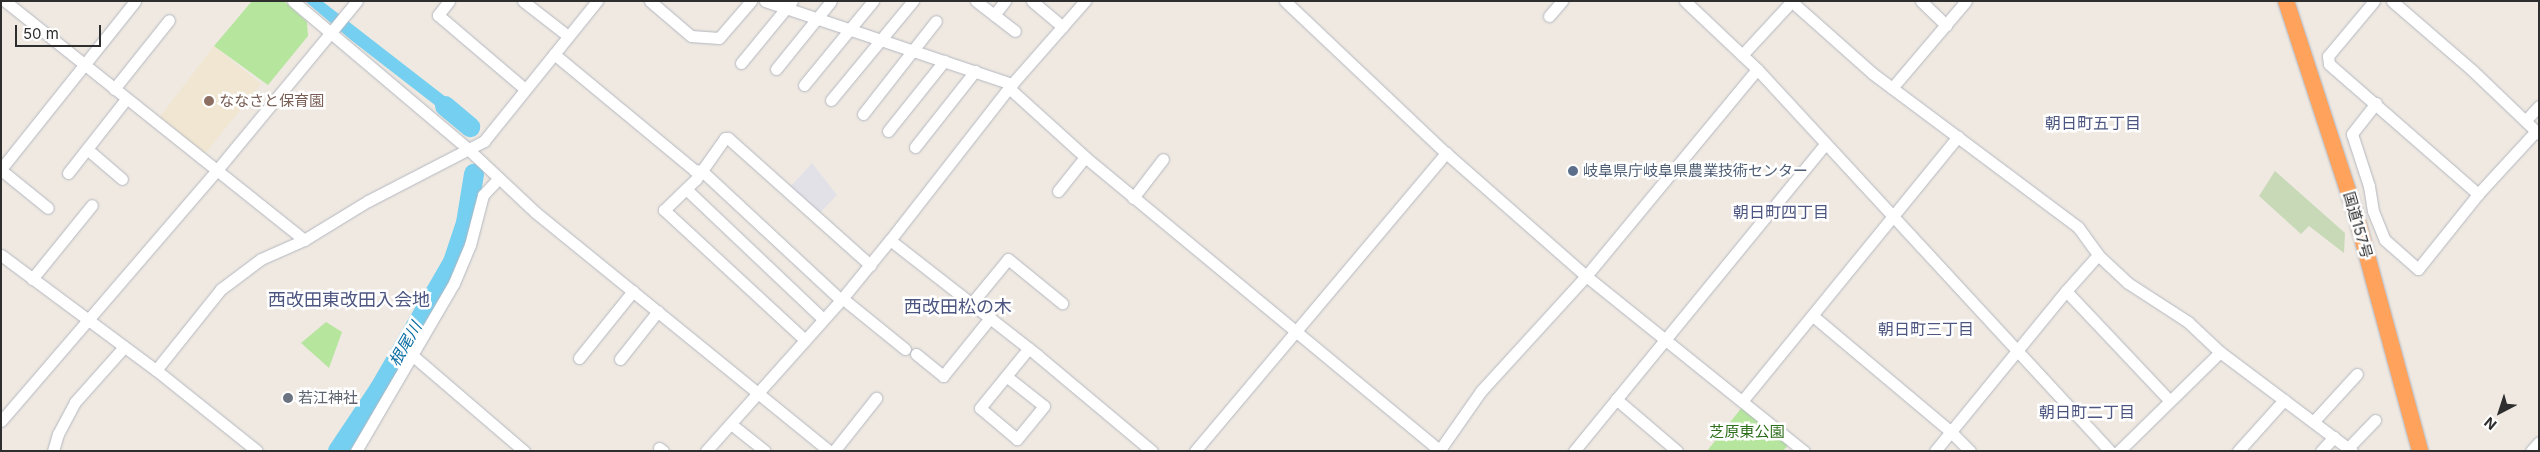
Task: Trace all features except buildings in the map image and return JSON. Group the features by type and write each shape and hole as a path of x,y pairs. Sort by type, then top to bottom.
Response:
{"highway":[{"name":"国道157号","path":"2286,1 2356,215 2420,451"}],"street":[{"path":"5,1 304,240"},
{"path":"48,208 1,169 135,1"},
{"path":"293,1 331,30 468,149 498,179 828,451"},
{"path":"449,1 438,15 525,89"},
{"path":"523,1 568,36"},
{"path":"156,370 221,288 261,259 304,240 368,201 484,141 597,1"},
{"path":"650,1 691,36 719,38 751,1"},
{"path":"765,1 789,5 818,18 975,71 1011,86 1085,157 1133,198 1439,451 1481,391 1586,276 1757,70"},
{"path":"776,69 832,1"},
{"path":"804,85 872,1"},
{"path":"831,100 913,1"},
{"path":"976,1 1015,31"},
{"path":"994,15 1005,1"},
{"path":"1032,1 1063,27"},
{"path":"706,451 759,394 841,299 1011,86 1085,1"},
{"path":"1285,1 1446,153 1586,276 1743,400 1804,451"},
{"path":"1550,16 1562,1"},
{"path":"1685,1 1757,70 2110,451"},
{"path":"1742,55 1792,1 1892,88 2078,227 2098,255 2128,283 2188,322 2220,352 2350,449 2376,420"},
{"path":"1921,1 1946,24"},
{"path":"1892,88 1966,1"},
{"path":"2374,1 2328,56 2330,64 2478,194"},
{"path":"2376,104 2352,134 2368,186 2373,211 2385,240 2418,269 2478,194 2537,132 2451,50 2392,1"},
{"path":"1,421 217,170 354,4"},
{"path":"741,63 789,5"},
{"path":"114,89 169,20"},
{"path":"864,114 936,21"},
{"path":"554,54 694,170 700,171 841,299 943,376 990,318"},
{"path":"888,131 944,61"},
{"path":"916,147 975,71"},
{"path":"68,173 126,99"},
{"path":"2526,120 2539,106"},
{"path":"1743,400 1894,217 1958,136"},
{"path":"805,340 664,210 686,189 725,138 728,138 870,264"},
{"path":"1574,451 1825,144"},
{"path":"87,149 122,179"},
{"path":"1195,451 1446,153"},
{"path":"1058,191 1085,157"},
{"path":"1133,198 1163,159"},
{"path":"356,451 454,283 470,245 483,195 498,179"},
{"path":"686,189 823,319"},
{"path":"32,279 92,205"},
{"path":"890,240 1028,348 1152,451"},
{"path":"1,255 156,370 257,451"},
{"path":"1935,451 2066,290 2098,255"},
{"path":"971,304 1008,259 1062,303"},
{"path":"2066,290 2170,401"},
{"path":"579,358 634,292"},
{"path":"620,358 658,311"},
{"path":"1813,316 1952,432 1970,451"},
{"path":"52,451 58,434 75,402 124,347"},
{"path":"1006,376 1044,406 1017,438 980,408 1028,348"},
{"path":"2119,451 2220,352"},
{"path":"412,355 524,451"},
{"path":"2313,422 2357,374"},
{"path":"834,451 876,398"},
{"path":"1616,400 1677,451"},
{"path":"2238,451 2284,400"},
{"path":"731,424 765,451"},
{"path":"2321,451 2334,437"},
{"path":"2531,451 2539,442"}],"shaded area":[{"name":"ななさと保育園","path":"214,46 261,84 204,155 159,118"},
{"path":"812,163 837,195 820,213 790,187"}],"green space":[{"path":"252,1 284,1 307,22 308,36 268,85 214,46"},
{"path":"2275,171 2345,233 2344,253 2309,226 2301,234 2259,196"},
{"path":"326,322 342,332 329,368 301,343"},
{"name":"芝原東公園","path":"1743,406 1789,444 1783,451 1707,451"}],"water":[{"path":"305,1 322,1 469,115 462,126 351,40"}],"waterway":[{"name":"根尾川","path":"445,106 470,127"},
{"name":"根尾川","path":"338,451 380,388 453,262 466,223 474,174"}],"place":[{"name":"ななさと保育園","path":"209,101"},
{"name":"岐阜県庁岐阜県農業技術センター","path":"1573,171"},
{"name":"若江神社","path":"288,398"}],"district":[{"name":"朝日町五丁目","path":"2093,123"},
{"name":"朝日町四丁目","path":"1781,212"},
{"name":"西改田東改田入会地","path":"349,300"},
{"name":"西改田松の木","path":"958,307"},
{"name":"朝日町三丁目","path":"1926,329"},
{"name":"朝日町二丁目","path":"2087,412"}]}
